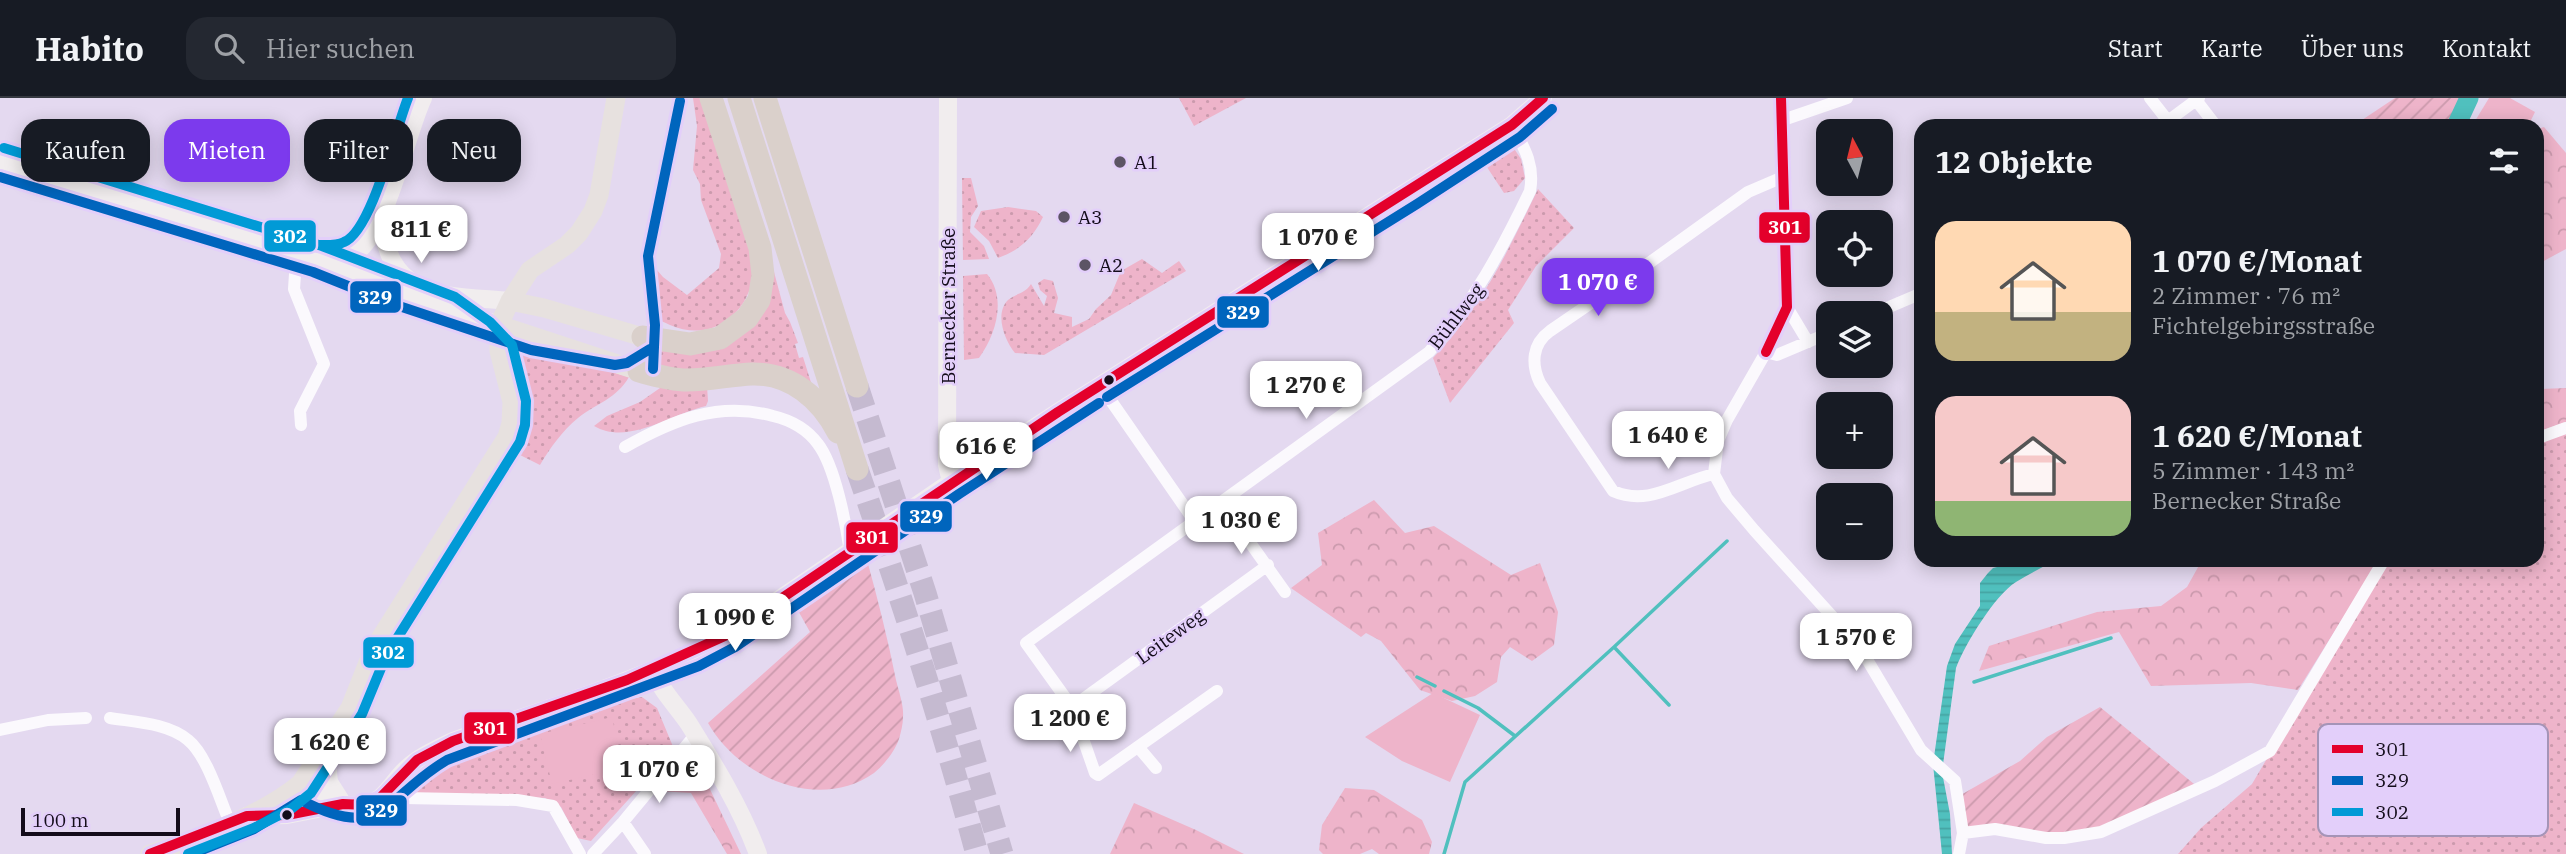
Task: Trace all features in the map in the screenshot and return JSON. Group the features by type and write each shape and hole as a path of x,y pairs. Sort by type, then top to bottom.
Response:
{"highway":[{"path":"643,337 690,344 720,338 747,317 758,300 763,275 760,248 710,98"},
{"path":"639,371 685,380 767,375 796,385 820,404 834,424 857,469 739,98"},
{"path":"765,98 858,386"}],"main road":[{"path":"150,854 239,819 283,797 300,784 350,708 383,634 508,436 513,412 499,351 499,326 510,301 530,270 567,245 589,220 599,195 616,98"},
{"path":"510,301 555,311 643,337"},
{"path":"499,326 639,371"}],"street":[{"name":"Bernecker Straße","path":"948,98 947,465 950,482"},
{"path":"110,718 156,726 189,740 239,819 287,815 343,804 366,805 381,797 418,760 441,747 653,670 692,654 727,635 950,482 1512,125 1543,98"},
{"path":"1781,98 1787,307 1766,352 1727,419 1718,442 1714,474 1727,498 1859,646 1921,750 1955,782 1963,833 1959,854"},
{"path":"1783,120 1847,98"},
{"path":"2150,98 2162,119"},
{"path":"302,425 300,411 324,364 294,289 295,274 311,257 342,257 355,253 365,244 382,214 422,99"},
{"path":"2171,119 2197,99 2211,119"},
{"name":"Bühlweg","path":"1072,707 1026,643 1422,357 1448,331 1491,269 1530,191 1533,178 1530,162 1512,125"},
{"path":"1,162 311,257 397,291 499,326"},
{"path":"1714,474 1695,478 1641,498 1613,491 1540,383 1534,367 1535,350 1542,337 1550,331 1748,192 1785,176"},
{"path":"382,214 386,253 401,274 415,284 447,296 510,301"},
{"path":"1893,305 1914,296"},
{"path":"1787,307 1808,342"},
{"path":"1766,352 1777,355 1816,339"},
{"path":"1100,385 1195,522"},
{"path":"625,447 652,432 718,410 739,410 785,419 804,430 819,444 839,499 850,552"},
{"path":"2544,436 2566,428"},
{"path":"1222,503 1285,592"},
{"name":"Leiteweg","path":"1072,707 1268,565"},
{"path":"1963,833 1995,829 2046,838 2064,838 2101,832 2216,781 2270,751 2381,567"},
{"path":"653,670 659,684 695,735 733,799 758,854"},
{"path":"1072,707 1095,773 1102,774 1217,691"},
{"path":"0,730 48,720 86,718"},
{"path":"593,854 695,735"},
{"path":"1139,748 1156,768"},
{"path":"327,762 329,782 343,804"},
{"path":"300,784 343,804"},
{"path":"387,790 404,798 517,800 553,806 580,854"},
{"path":"623,822 645,854"}],"green space":[{"path":"693,98 706,98 748,233 753,258 752,285 746,298 732,317 713,328 703,330 681,329 656,317 647,295 645,279 644,255 663,277 687,295 719,268 721,254 701,200 700,184 693,170 697,126"},
{"path":"1179,98 1246,98 1194,126"},
{"path":"2395,98 2462,98 2452,119 2364,119"},
{"path":"2489,98 2510,98 2535,112 2532,119 2476,119"},
{"path":"2544,127 2566,153 2566,249 2544,261"},
{"path":"1497,144 1511,144 1521,159 1525,178 1514,191 1504,193 1479,155"},
{"path":"962,178 971,178 978,206 971,217 970,232 984,246 989,259 963,260"},
{"path":"1538,189 1574,228 1536,266 1508,310 1514,323 1450,403 1433,358 1480,298 1505,256"},
{"path":"1008,207 1036,211 1043,217 1025,242 998,258 989,241 974,227 981,211"},
{"path":"1142,259 1162,273 1179,261 1186,271 1044,355 1015,353 1011,348 1002,327 1002,312 1008,300 1031,284 1044,306 1047,296 1040,290 1038,283 1044,279 1053,281 1058,298 1054,313 1072,317 1072,327 1089,319 1111,295 1121,271"},
{"path":"774,272 785,313 798,343 795,344 799,358 803,357 814,392 645,366 650,347 705,351"},
{"path":"987,274 997,294 994,328 979,358 964,360 963,276"},
{"path":"507,342 629,377 612,396 567,428 540,465 510,450 516,437 520,410"},
{"path":"707,386 706,406 650,426 621,432 594,426 607,416 640,402 660,388"},
{"path":"2566,388 2566,422 2544,430 2544,389"},
{"path":"2566,428 2566,854 2178,854 2201,828 2252,784 2380,567 2544,567 2544,436"},
{"path":"1374,500 1405,533 1434,526 1511,575 1540,563 1558,612 1554,645 1532,661 1510,647 1501,657 1497,682 1475,696 1452,701 1420,690 1381,641 1366,633 1361,637 1291,588 1322,565 1318,533"},
{"path":"867,560 902,704 903,720 899,739 878,770 852,784 829,789 805,789 782,783 739,760 722,743 708,723 810,632 796,607"},
{"path":"2198,567 2375,567 2298,690 2251,683 2151,686 2119,632 1979,671 1989,646 2097,612 2161,606 2187,587"},
{"path":"1433,693 1480,715 1450,782 1402,761 1365,737"},
{"path":"642,697 657,708 674,749 591,841 577,838 561,807 545,798 402,793 402,789 432,764 461,748 471,751 599,705"},
{"path":"2100,707 2199,788 2101,832 1963,833 1959,796 2020,761 2047,737"},
{"path":"612,717 623,768 552,784 540,734"},
{"path":"684,760 690,772 706,781 741,854 727,854 691,793 658,791"},
{"path":"1345,788 1374,790 1422,820 1432,842 1429,854 1379,854 1372,849 1360,854 1323,854 1319,850 1322,825"},
{"path":"1134,803 1196,830 1244,854 1110,854"}],"shaded area":[{"path":"2043,567 2016,582 1999,598 1973,634 1956,668 1942,772 1950,814 1952,854 1942,854 1933,764 1947,666 1955,644 1980,606 1980,583 1993,568"}],"waterway":[{"path":"2459,119 2469,98"},
{"path":"1444,854 1465,782 1727,541"},
{"path":"1974,682 2111,638"},
{"path":"1614,647 1669,705"},
{"path":"1417,677 1435,686"},
{"path":"1444,691 1478,708 1515,736"}],"tunnel":[{"path":"857,386 925,593 1002,854"},
{"path":"857,469 920,660 977,854"}],"transit line":[{"name":"302","path":"317,245 344,242 354,234 364,219 382,177 408,98"},
{"name":"301","path":"150,854 247,816 287,815 343,804 366,805 381,797 417,760 453,741 627,680 727,635 1058,412 1512,125 1543,98"},
{"name":"301","path":"1766,352 1787,307 1781,98"},
{"name":"329","path":"653,369 655,325 648,256 680,101"},
{"name":"329","path":"1107,397 1417,204 1520,137 1552,109"},
{"name":"302","path":"4,148 322,246 455,297 490,322 512,345 526,401 525,425 520,442 386,656 362,714 311,793 291,809 254,828 188,854"},
{"name":"329","path":"0,177 313,272 393,304 531,350 615,365 627,363 650,349"},
{"name":"329","path":"192,854 254,829 301,800 350,818 367,816 395,801 447,760 699,666 735,647 959,494 1099,403"}],"place":[{"name":"A1","path":"1120,162"},
{"name":"A3","path":"1064,217"},
{"name":"A2","path":"1085,265"}]}
